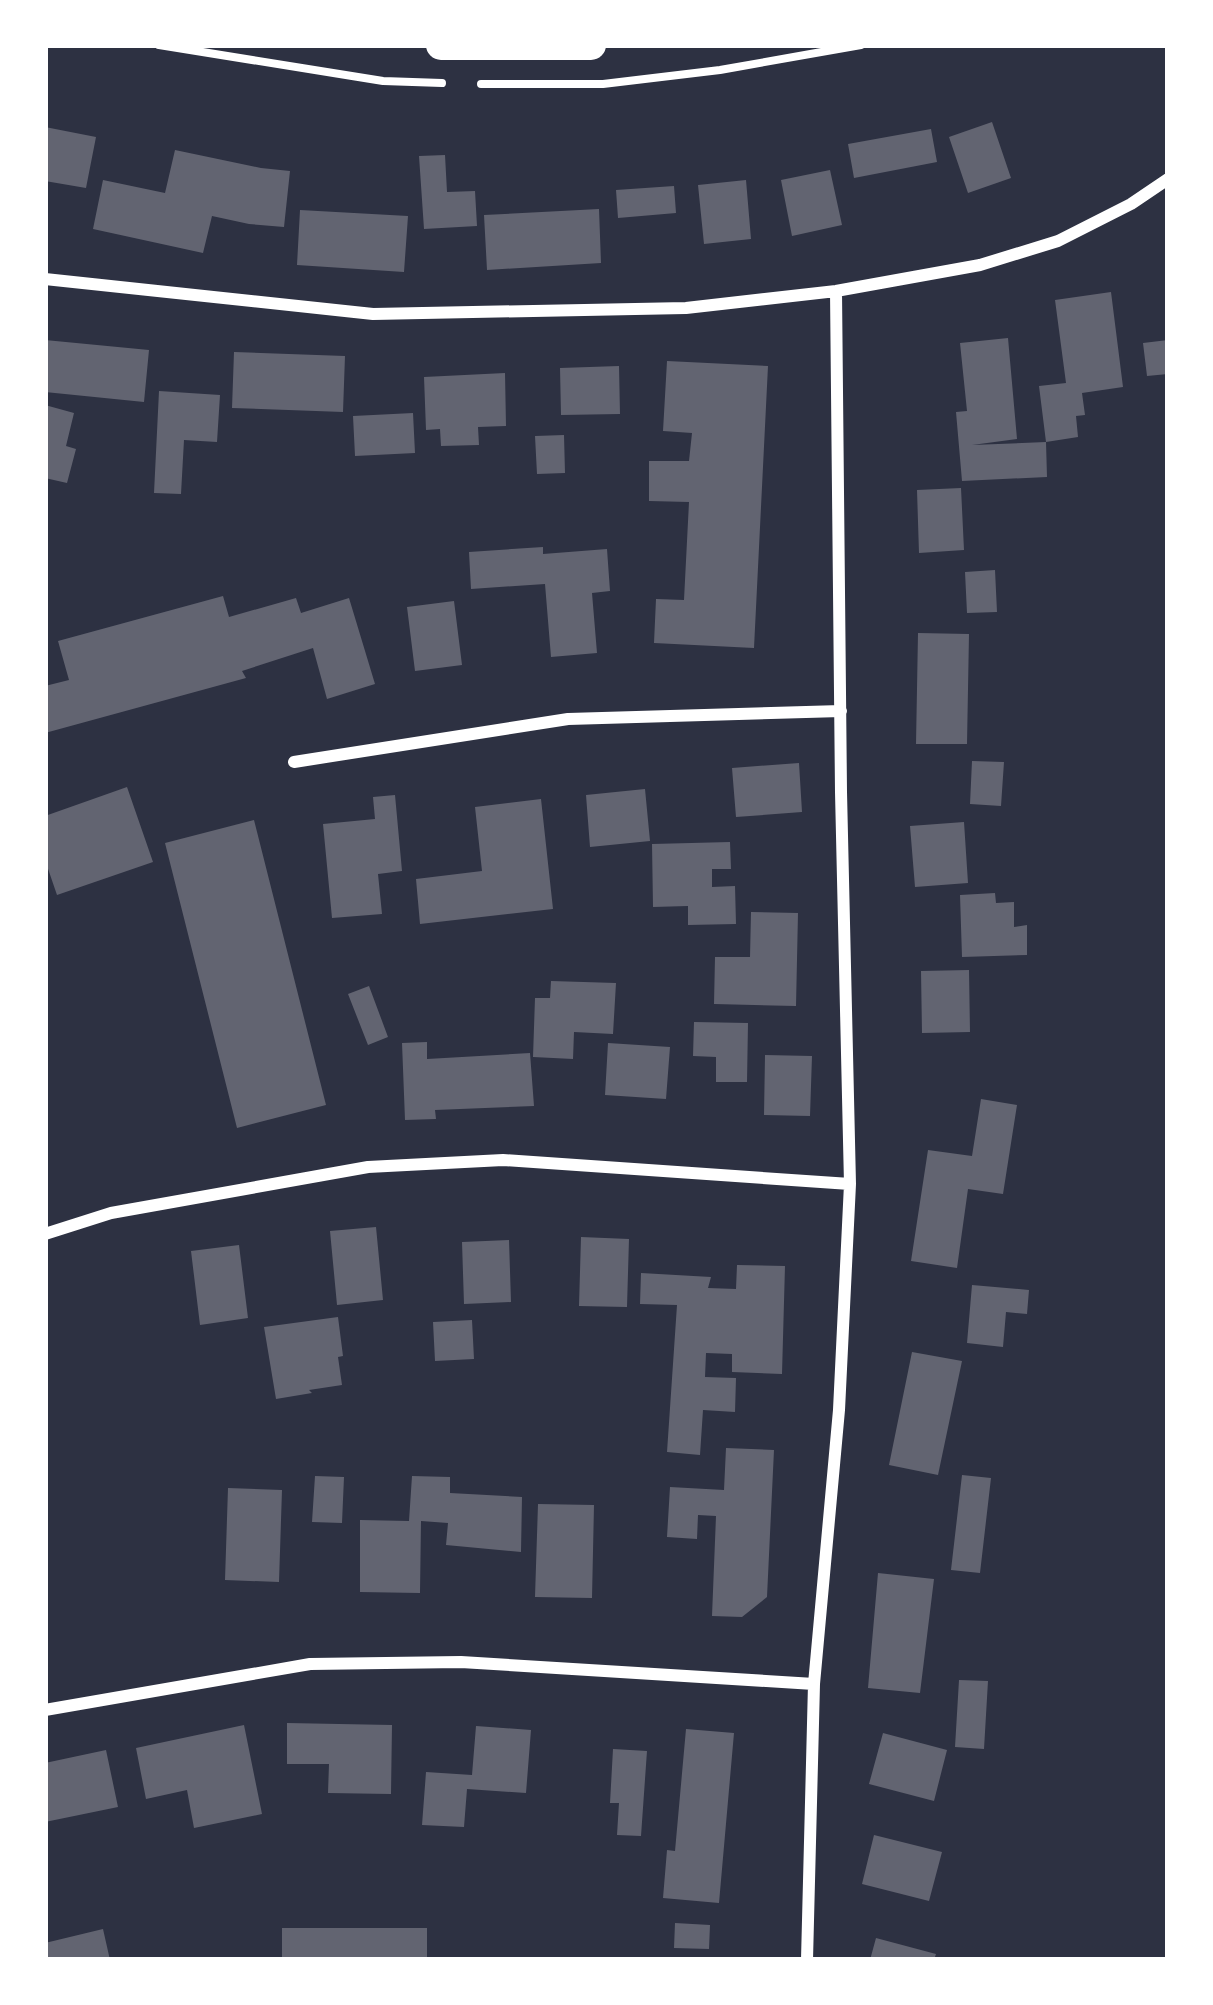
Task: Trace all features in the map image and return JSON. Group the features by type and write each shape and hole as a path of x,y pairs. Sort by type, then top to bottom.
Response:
{"main road":[{"path":"441,45 591,45"}],"street":[{"path":"45,279 373,314 686,308 836,291 980,265 1058,242 1131,204 1168,178"},
{"path":"807,1960 814,1684 839,1410 850,1184 836,291"},
{"path":"294,762 568,719 841,711"},
{"path":"45,1234 110,1213 368,1167 502,1160 850,1184"},
{"path":"45,1710 310,1664 461,1662 814,1684"}],"building":[{"path":"992,122 1011,178 968,193 949,137"},
{"path":"45,127 96,137 86,188 45,181"},
{"path":"931,129 937,162 854,178 848,144"},
{"path":"175,150 290,171 284,227 212,216 203,253 93,229 103,180 165,193"},
{"path":"445,155 447,192 475,191 477,226 424,229 419,156"},
{"path":"830,170 842,225 792,236 781,180"},
{"path":"746,180 751,239 704,244 698,185"},
{"path":"674,186 676,213 618,218 616,190"},
{"path":"599,209 601,263 487,270 484,215"},
{"path":"300,210 408,216 404,272 297,265"},
{"path":"1111,292 1123,387 1082,393 1085,415 1076,416 1078,437 1046,442 1039,386 1066,383 1055,300"},
{"path":"1008,338 1017,439 972,445 1046,442 1047,477 962,481 956,412 967,411 960,343"},
{"path":"45,340 149,350 144,402 45,392"},
{"path":"1168,340 1168,374 1147,376 1143,343"},
{"path":"234,352 345,356 343,412 232,408"},
{"path":"667,361 768,366 754,648 654,643 656,599 684,600 689,502 649,501 649,461 689,461 692,433 663,431"},
{"path":"619,366 620,414 561,415 560,368"},
{"path":"505,373 506,426 478,427 479,445 441,446 440,429 426,430 424,377"},
{"path":"159,391 220,395 217,442 184,440 181,494 154,493"},
{"path":"45,405 74,413 66,446 76,449 67,483 45,478"},
{"path":"413,413 415,453 355,456 353,416"},
{"path":"564,435 565,473 537,474 535,436"},
{"path":"961,488 964,550 919,553 917,490"},
{"path":"543,547 543,554 607,549 610,591 592,593 597,653 551,657 545,584 471,589 469,552"},
{"path":"995,570 997,612 967,613 965,572"},
{"path":"223,596 229,617 296,598 301,613 349,598 375,684 327,699 313,648 242,671 246,678 45,733 45,686 69,680 58,641"},
{"path":"454,601 462,665 415,671 407,607"},
{"path":"918,633 969,634 967,744 916,744"},
{"path":"972,761 1004,762 1001,806 970,804"},
{"path":"799,763 802,812 736,817 732,768"},
{"path":"127,787 153,862 57,895 45,860 45,816"},
{"path":"645,789 650,841 590,847 586,795"},
{"path":"395,795 402,871 378,874 382,914 332,918 323,824 375,819 373,797"},
{"path":"541,799 553,909 420,924 416,879 482,871 475,807"},
{"path":"254,820 326,1105 237,1128 165,843"},
{"path":"964,822 968,883 915,887 910,826"},
{"path":"730,842 731,869 712,869 712,887 735,886 736,924 688,925 688,906 653,907 652,844"},
{"path":"995,893 996,903 1014,902 1014,927 1027,925 1027,955 962,957 960,895"},
{"path":"751,912 798,913 796,1006 714,1004 715,957 750,957"},
{"path":"969,970 970,1032 922,1033 921,971"},
{"path":"551,981 616,983 613,1034 574,1032 573,1059 533,1057 535,998 550,998"},
{"path":"369,986 388,1037 368,1045 348,994"},
{"path":"694,1022 748,1023 747,1082 716,1082 716,1057 693,1056"},
{"path":"427,1042 427,1059 530,1053 534,1106 435,1110 436,1119 405,1120 402,1043"},
{"path":"608,1043 670,1047 666,1099 605,1095"},
{"path":"765,1055 812,1056 810,1116 764,1115"},
{"path":"981,1099 1017,1105 1003,1194 968,1189 957,1268 911,1261 928,1150 972,1156"},
{"path":"376,1227 383,1300 337,1305 330,1231"},
{"path":"581,1237 629,1239 627,1307 579,1306"},
{"path":"509,1240 511,1302 464,1304 462,1242"},
{"path":"239,1245 248,1318 200,1325 191,1251"},
{"path":"737,1265 785,1266 782,1374 732,1372 732,1354 706,1353 705,1377 736,1378 735,1412 703,1410 700,1455 667,1452 677,1305 640,1304 641,1273 711,1277 708,1288 736,1289"},
{"path":"972,1285 1029,1290 1027,1314 1006,1312 1003,1347 967,1343"},
{"path":"338,1317 342,1385 276,1399 264,1327"},
{"path":"472,1320 474,1359 435,1361 433,1322"},
{"path":"912,1352 962,1361 938,1475 889,1465"},
{"path":"726,1448 774,1450 767,1597 742,1617 712,1616 716,1516 698,1515 697,1539 667,1537 670,1487 724,1490"},
{"path":"962,1475 991,1478 980,1573 951,1570"},
{"path":"315,1476 344,1477 342,1523 312,1522"},
{"path":"412,1476 450,1477 450,1493 522,1497 521,1552 446,1545 448,1523 421,1521 420,1593 360,1592 360,1520 409,1521"},
{"path":"228,1488 282,1490 279,1582 225,1580"},
{"path":"538,1504 594,1505 592,1598 535,1597"},
{"path":"878,1573 934,1579 920,1693 868,1688"},
{"path":"959,1680 988,1681 984,1749 955,1747"},
{"path":"287,1723 392,1725 391,1794 328,1793 329,1764 287,1764"},
{"path":"244,1725 262,1814 194,1828 187,1790 146,1799 136,1748"},
{"path":"476,1726 531,1730 526,1793 467,1789 464,1827 422,1825 426,1772 472,1775"},
{"path":"686,1729 734,1733 719,1903 663,1898 667,1850 675,1851"},
{"path":"883,1733 947,1750 934,1801 869,1784"},
{"path":"613,1749 647,1751 641,1836 617,1835 619,1803 610,1803"},
{"path":"106,1750 118,1807 45,1822 45,1763"},
{"path":"874,1835 942,1852 929,1901 862,1884"},
{"path":"675,1923 710,1925 709,1949 674,1948"},
{"path":"282,1928 427,1928 427,1960 282,1960"},
{"path":"103,1929 110,1960 45,1960 45,1943"},
{"path":"876,1938 936,1954 934,1960 870,1960"}]}
